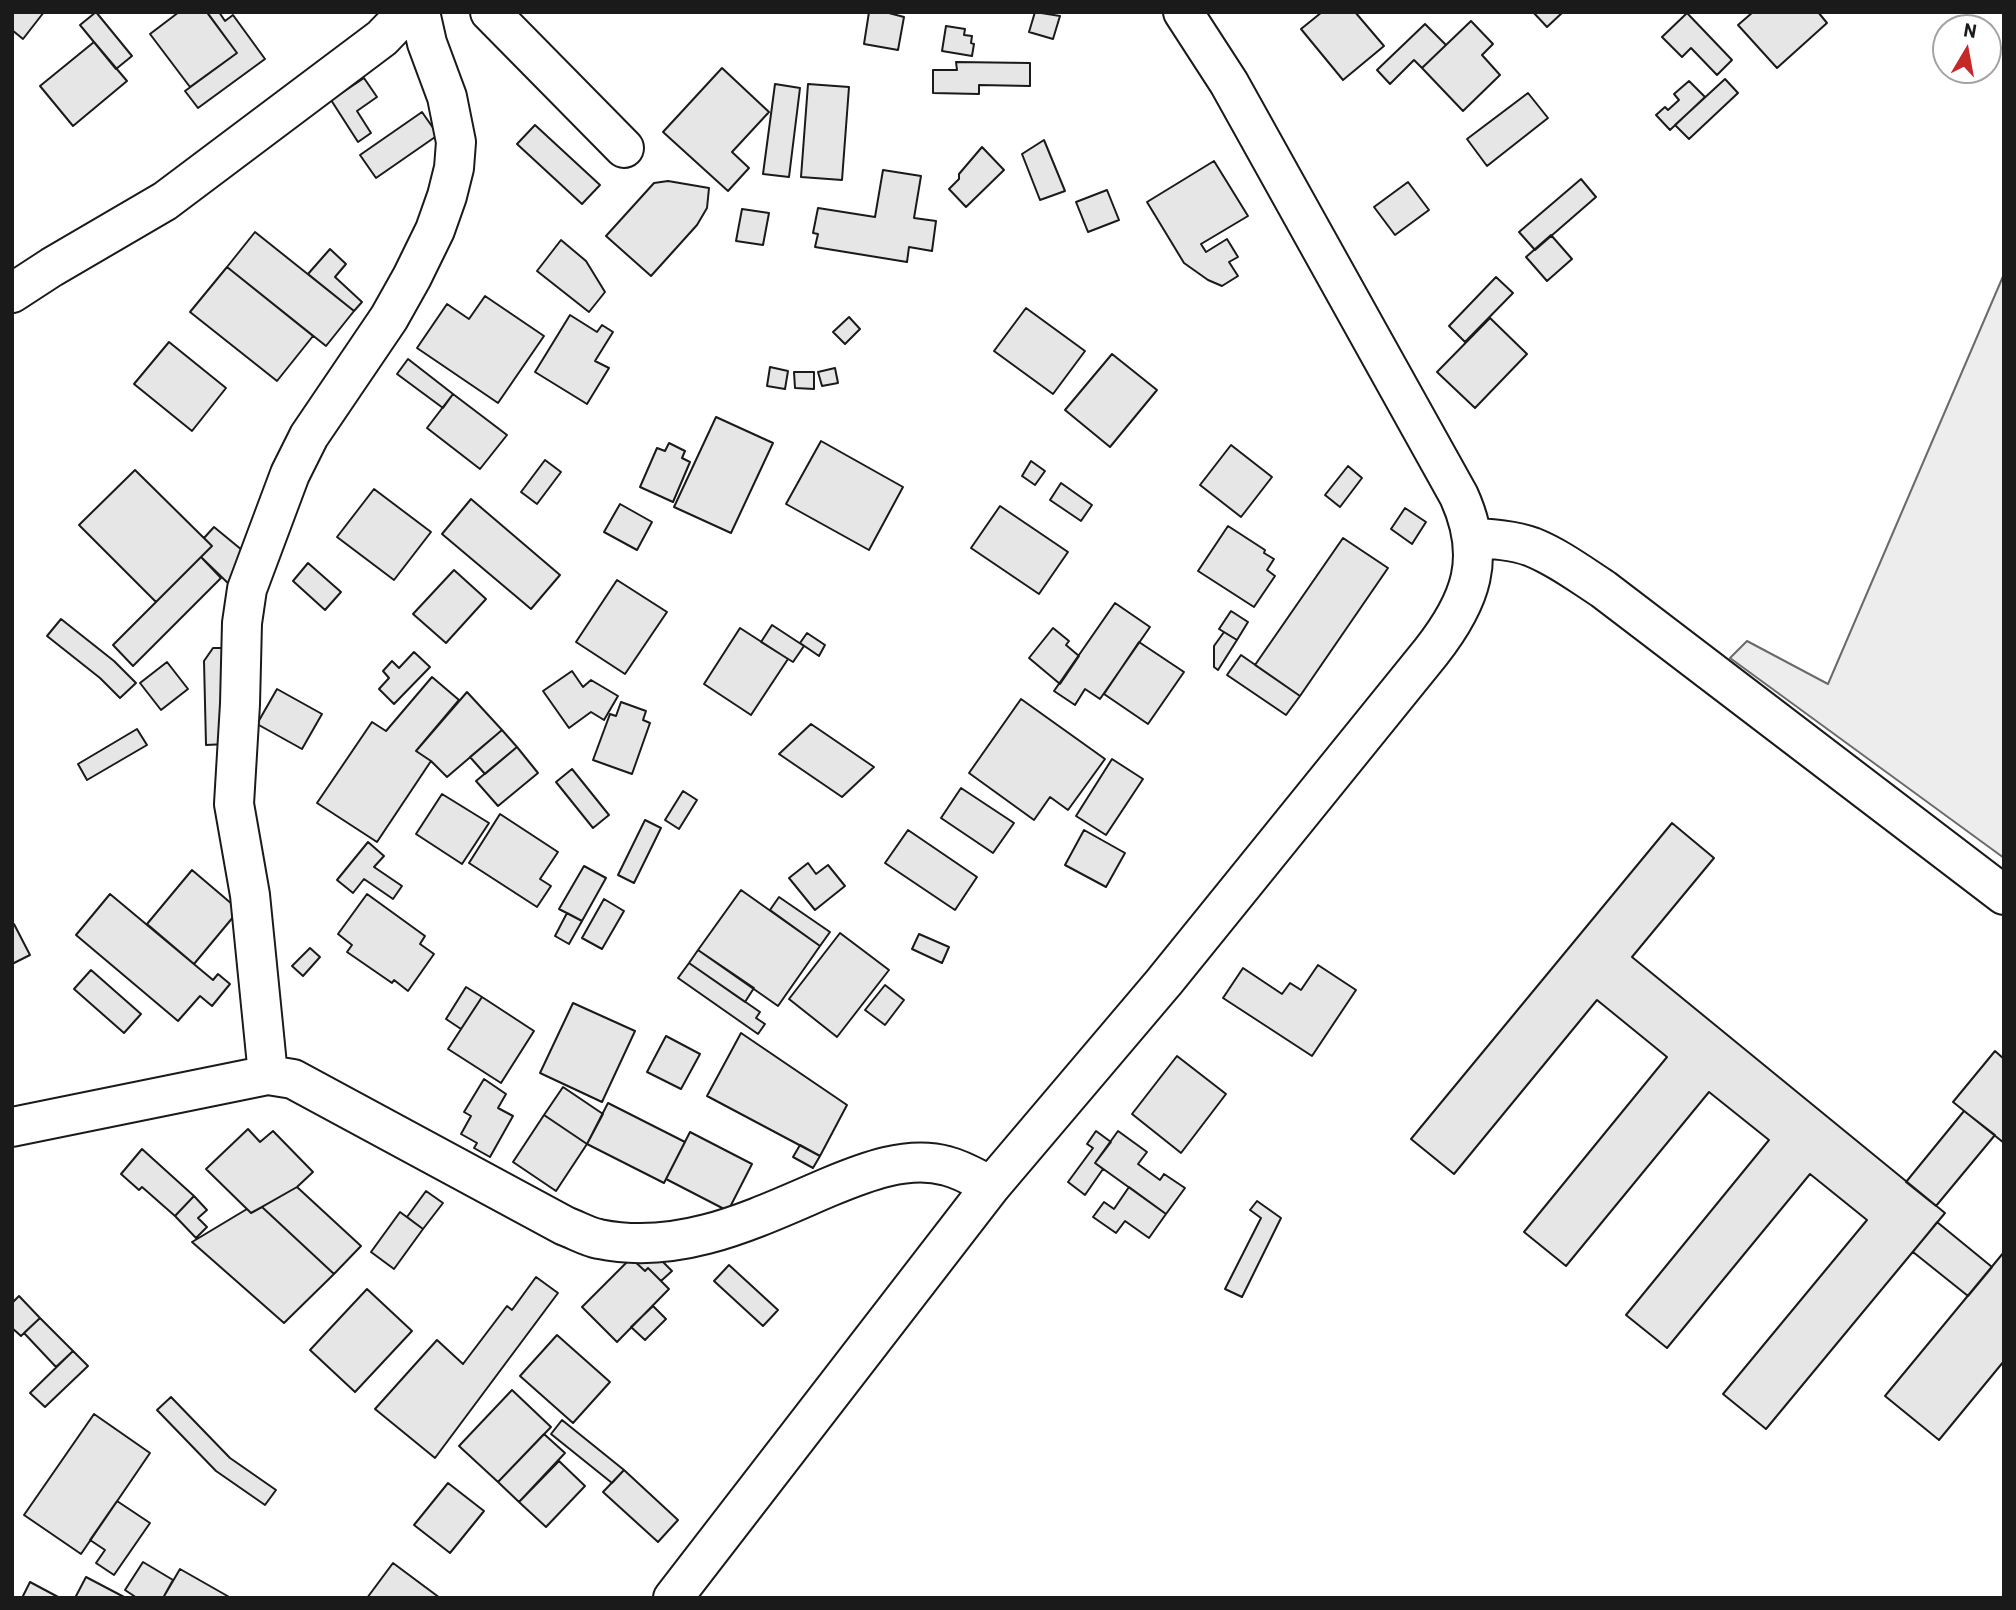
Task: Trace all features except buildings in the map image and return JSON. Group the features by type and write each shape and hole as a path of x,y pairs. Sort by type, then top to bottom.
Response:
{"street":[{"path":"12,293 165,201 383,38 407,12"},
{"path":"268,1075 250,895 234,804 242,623 247,589 290,474 309,436 388,318 412,277 435,230 447,196 454,168 456,142 447,97 427,43 420,12"},
{"path":"489,12 624,148"},
{"path":"673,1598 990,1186 1164,982 1451,627 1462,609 1470,585 1472,538 1459,496 1229,83 1183,12"},
{"path":"1472,538 1498,539 1531,546 1564,563 1603,589 2004,895"},
{"path":"12,1127 268,1075 293,1079 565,1226 598,1239 632,1242 668,1241 720,1232 854,1177 888,1166 921,1163 947,1165 990,1186"}],"shaded area":[{"path":"2004,274 2004,858 1730,658 1747,641 1828,684"}]}
